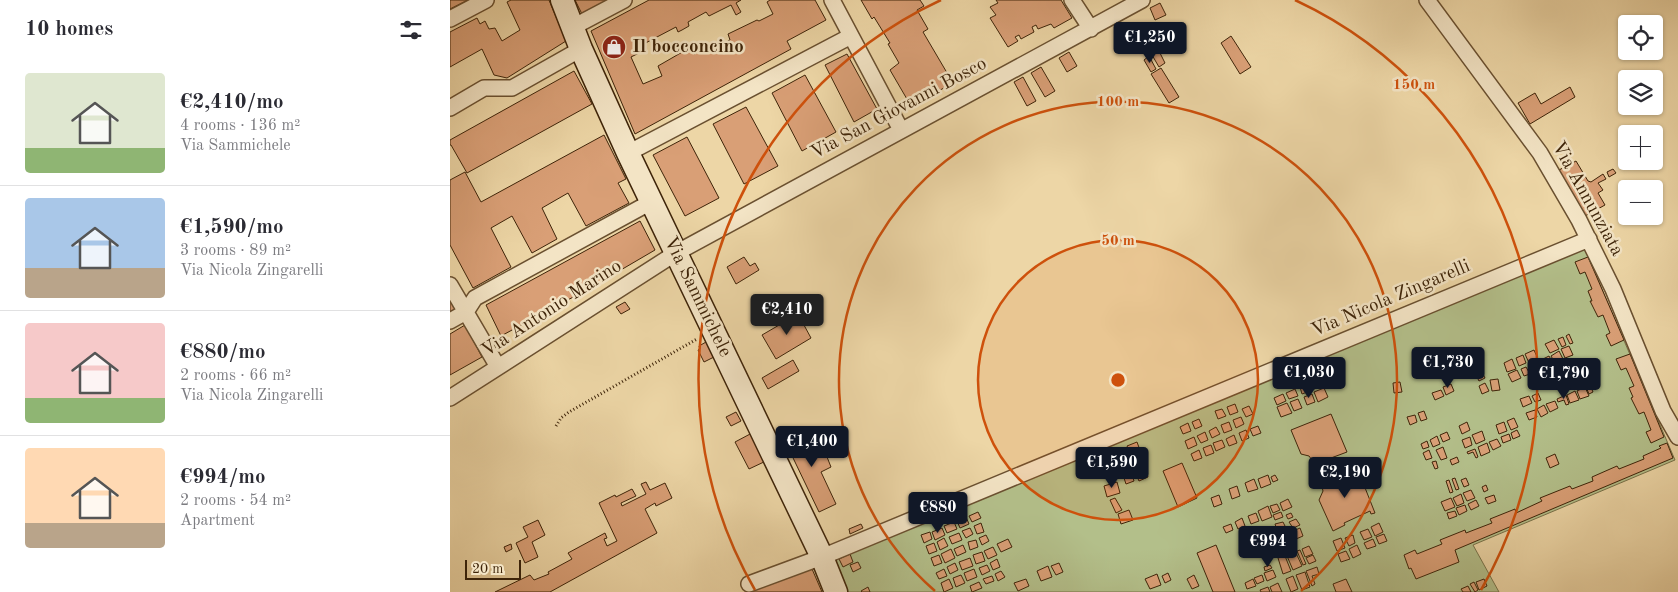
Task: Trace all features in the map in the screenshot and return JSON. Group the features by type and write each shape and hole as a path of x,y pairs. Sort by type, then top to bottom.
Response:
{"street":[{"path":"450,19 486,0"},
{"name":"Via Sammichele","path":"562,0 581,49 628,153 822,557 836,592"},
{"path":"573,27 624,0"},
{"path":"832,0 901,130"},
{"path":"1072,0 1090,29"},
{"name":"Via San Giovanni Bosco","path":"676,253 1142,0"},
{"name":"Via Annunziata","path":"1427,0 1540,153 1589,238 1613,289 1663,411 1678,436"},
{"path":"628,153 851,36"},
{"path":"450,108 484,88 512,88 581,49"},
{"path":"450,321 466,312 475,298 651,202"},
{"name":"Via Nicola Zingarelli","path":"748,584 822,557 1589,238"},
{"name":"Via Antonio Marino","path":"450,398 676,253"},
{"path":"450,285 498,367"}],"path":[{"path":"556,426 561,418 569,412 712,330"}],"green space":[{"path":"1584,247 1675,460 1473,545 1499,592 848,592 834,560"}],"building":[{"path":"450,0 468,0 450,9"},
{"path":"511,0 549,0 566,41 507,78 494,75 482,49 450,67 450,32 477,18 480,24 485,21 489,29 495,28 502,41 520,30 507,2"},
{"path":"575,0 608,0 582,14"},
{"path":"649,0 741,0 736,3 741,12 736,15 731,5 709,16 706,12 688,22 689,26 682,30 678,32 676,27 636,48 639,53 631,57 643,84 662,76 658,66 691,47 694,54 716,43 717,47 730,40 728,34 773,14 767,2 770,0 815,0 826,20 787,41 791,49 635,134 591,31"},
{"path":"861,0 920,0 924,6 917,10 928,29 923,32 953,83 911,106 890,70 899,63 888,44 890,43 874,17 872,19"},
{"path":"996,0 1061,0 1072,18 1054,28 1051,24 1038,29 1036,25 1032,27 1034,32 1021,39 1019,35 1015,37 1018,41 1008,47 990,18 996,15 990,7 998,3"},
{"path":"1160,3 1166,15 1155,20 1150,8"},
{"path":"1231,36 1251,67 1240,74 1221,43"},
{"path":"1159,51 1165,63 1159,67 1152,55"},
{"path":"1069,52 1077,66 1067,72 1059,58"},
{"path":"847,54 877,109 854,122 825,65"},
{"path":"1149,56 1156,69 1151,72 1144,60"},
{"path":"1041,67 1055,91 1045,97 1031,73"},
{"path":"1161,68 1179,97 1169,103 1151,74"},
{"path":"574,71 592,104 467,173 450,145 450,140"},
{"path":"805,75 836,132 802,151 772,93"},
{"path":"1023,77 1036,101 1027,106 1014,82"},
{"path":"1570,87 1575,97 1530,124 1518,103 1535,93 1541,104"},
{"path":"746,107 778,166 744,184 713,124"},
{"path":"604,135 626,179 618,183 629,203 586,226 568,193 542,208 557,239 532,253 512,216 491,228 511,267 473,288 450,245 450,180 465,172 481,202"},
{"path":"687,137 719,198 685,216 653,155"},
{"path":"1576,161 1588,181 1591,182 1603,174 1606,179 1598,183 1603,190 1598,193 1605,205 1585,216 1559,170"},
{"path":"1613,169 1616,173 1609,177 1607,172"},
{"path":"640,221 655,250 501,336 486,305"},
{"path":"744,257 750,266 755,263 759,270 736,284 727,267"},
{"path":"1588,257 1624,340 1611,346 1606,335 1610,333 1603,315 1598,317 1590,301 1592,301 1588,291 1592,289 1585,272 1580,274 1575,262"},
{"path":"450,298 456,310 450,313"},
{"path":"625,302 630,309 621,314 616,307"},
{"path":"798,314 811,338 776,359 762,335"},
{"path":"465,325 482,357 450,375 450,334"},
{"path":"1569,334 1573,343 1570,344 1566,336"},
{"path":"1563,337 1566,345 1562,347 1558,339"},
{"path":"1554,340 1559,349 1550,353 1545,344"},
{"path":"706,342 714,357 704,362 698,350 700,349 699,346"},
{"path":"1569,346 1573,355 1565,358 1561,349"},
{"path":"1534,350 1538,359 1529,363 1525,354"},
{"path":"1559,351 1563,359 1555,363 1551,356"},
{"path":"1630,354 1664,437 1651,443 1646,432 1651,430 1644,412 1639,414 1631,398 1633,397 1629,388 1634,386 1626,368 1621,370 1616,359"},
{"path":"1523,355 1526,363 1519,366 1516,358"},
{"path":"1549,356 1553,363 1545,367 1541,360"},
{"path":"1512,359 1516,369 1507,372 1504,363"},
{"path":"793,360 799,371 768,389 762,378"},
{"path":"1538,360 1543,368 1534,373 1530,365"},
{"path":"1526,367 1530,374 1524,376 1521,369"},
{"path":"1481,370 1485,378 1479,381 1475,373"},
{"path":"1517,370 1521,378 1512,382 1508,374"},
{"path":"1498,379 1500,390 1492,391 1490,380"},
{"path":"1319,380 1322,386 1314,389 1311,383"},
{"path":"1400,382 1402,392 1394,393 1393,383"},
{"path":"1485,383 1489,391 1482,394 1479,386"},
{"path":"1307,384 1310,391 1302,394 1300,387"},
{"path":"1451,384 1454,391 1446,395 1443,387"},
{"path":"1590,385 1593,392 1589,394 1586,387"},
{"path":"1585,387 1589,396 1580,399 1577,391"},
{"path":"1324,388 1328,397 1318,402 1314,392"},
{"path":"1295,389 1298,396 1289,399 1286,393"},
{"path":"1441,390 1444,396 1435,400 1432,393"},
{"path":"1575,391 1579,400 1570,403 1567,395"},
{"path":"1538,393 1541,400 1535,402 1532,396"},
{"path":"1283,394 1286,401 1277,405 1274,398"},
{"path":"1312,394 1315,402 1307,405 1304,397"},
{"path":"1566,395 1569,404 1566,405 1564,400 1558,402 1557,399"},
{"path":"1529,396 1532,403 1523,407 1520,399"},
{"path":"1298,399 1302,408 1294,411 1290,402"},
{"path":"1555,401 1558,408 1550,412 1546,404"},
{"path":"1287,403 1292,413 1281,417 1277,407"},
{"path":"1235,404 1238,412 1230,415 1227,407"},
{"path":"1544,405 1548,413 1541,417 1537,409"},
{"path":"1249,406 1253,414 1246,417 1242,409"},
{"path":"1222,409 1226,416 1218,419 1215,411"},
{"path":"1535,410 1537,417 1529,420 1526,413"},
{"path":"1424,411 1427,419 1421,421 1418,413"},
{"path":"736,412 741,421 731,426 726,417"},
{"path":"1331,414 1347,452 1315,464 1309,456 1301,454 1291,430"},
{"path":"1415,415 1417,422 1410,425 1407,417"},
{"path":"1241,417 1244,424 1236,428 1233,420"},
{"path":"1514,418 1518,427 1511,430 1507,421"},
{"path":"1199,419 1202,426 1195,429 1192,422"},
{"path":"1229,422 1232,430 1224,433 1221,425"},
{"path":"1467,422 1470,430 1462,434 1459,426"},
{"path":"1504,422 1507,431 1499,434 1496,425"},
{"path":"1188,423 1191,431 1183,434 1180,427"},
{"path":"1258,426 1261,433 1253,436 1250,429"},
{"path":"1216,427 1220,434 1212,438 1209,431"},
{"path":"1246,430 1249,438 1242,441 1239,433"},
{"path":"1517,430 1520,436 1513,439 1511,433"},
{"path":"1482,431 1485,440 1476,444 1472,435"},
{"path":"793,432 797,443 808,438 819,437 831,467 821,472 836,504 819,512 783,437"},
{"path":"1205,432 1208,440 1201,443 1197,436"},
{"path":"1447,432 1450,439 1443,442 1440,435"},
{"path":"752,433 766,461 749,469 735,442"},
{"path":"1509,434 1511,440 1503,443 1501,437"},
{"path":"1234,435 1237,443 1229,446 1226,439"},
{"path":"1437,436 1440,444 1433,447 1430,440"},
{"path":"1194,437 1197,445 1188,449 1185,441"},
{"path":"1470,437 1472,445 1465,448 1462,440"},
{"path":"1497,439 1501,446 1493,450 1489,442"},
{"path":"1222,440 1225,447 1216,451 1213,443"},
{"path":"1427,441 1429,447 1423,449 1421,444"},
{"path":"1137,442 1141,453 1131,456 1127,446"},
{"path":"1487,443 1490,452 1481,456 1478,447"},
{"path":"1667,443 1673,458 1455,550 1459,562 1416,579 1411,568 1409,569 1404,555 1415,550 1417,554 1442,544 1440,540 1465,530 1466,533 1492,523 1490,519 1515,509 1516,513 1542,501 1540,498 1570,486 1572,489 1593,481 1592,477 1617,466 1619,469 1644,459 1643,456 1661,448 1659,446"},
{"path":"1211,445 1214,453 1206,456 1203,448"},
{"path":"1443,447 1447,458 1441,460 1436,450"},
{"path":"1475,449 1478,457 1476,458 1473,452 1468,454 1467,452"},
{"path":"1121,450 1124,457 1113,461 1110,455"},
{"path":"1199,450 1202,458 1194,461 1191,454"},
{"path":"1429,450 1432,458 1426,460 1423,453"},
{"path":"1555,454 1559,464 1550,468 1546,458"},
{"path":"1457,457 1459,462 1452,465 1450,460"},
{"path":"1103,458 1107,466 1097,470 1094,462"},
{"path":"1125,461 1129,470 1120,475 1115,465"},
{"path":"1436,461 1438,468 1435,469 1432,462"},
{"path":"1182,463 1197,498 1178,507 1163,471"},
{"path":"1356,465 1375,513 1371,514 1370,511 1344,523 1345,525 1333,531 1319,500 1323,491 1321,483 1353,469 1352,467"},
{"path":"1146,470 1148,477 1139,481 1136,474"},
{"path":"1132,475 1134,481 1126,484 1124,478"},
{"path":"1268,475 1271,484 1261,488 1258,479"},
{"path":"1275,475 1278,480 1273,482 1271,477"},
{"path":"1455,478 1459,489 1456,490 1452,479"},
{"path":"1466,478 1469,485 1464,487 1461,480"},
{"path":"1254,479 1258,489 1248,492 1245,483"},
{"path":"1449,480 1453,492 1450,493 1446,481"},
{"path":"646,482 650,490 665,483 672,498 656,506 655,503 645,509 657,533 550,592 495,592 530,575 534,580 549,574 548,572 572,559 568,553 605,533 607,538 604,539 607,546 617,541 599,503 632,489 636,496 621,503 622,506 646,494 641,484"},
{"path":"1117,482 1120,493 1107,497 1104,486"},
{"path":"1486,485 1488,490 1484,492 1482,487"},
{"path":"1237,486 1240,496 1232,499 1229,489"},
{"path":"1471,490 1475,498 1467,501 1463,493"},
{"path":"1461,494 1464,503 1457,506 1453,498"},
{"path":"1219,495 1222,504 1214,507 1211,498"},
{"path":"1494,495 1496,501 1488,504 1485,498"},
{"path":"1115,498 1122,510 1116,513 1110,500"},
{"path":"1451,498 1455,507 1445,511 1441,502"},
{"path":"1288,499 1292,507 1283,511 1280,503"},
{"path":"1476,500 1479,506 1471,510 1468,504"},
{"path":"1277,504 1280,510 1273,513 1270,506"},
{"path":"1465,505 1467,511 1459,515 1456,508"},
{"path":"1268,506 1272,517 1262,521 1258,511"},
{"path":"1129,510 1133,520 1121,524 1118,514"},
{"path":"1455,511 1457,516 1449,519 1447,513"},
{"path":"978,512 981,518 972,522 969,516"},
{"path":"1281,512 1283,517 1275,520 1273,515"},
{"path":"1256,513 1259,521 1251,524 1248,516"},
{"path":"1291,513 1293,517 1288,519 1286,515"},
{"path":"966,517 969,524 960,528 957,521"},
{"path":"1242,518 1245,526 1238,529 1235,522"},
{"path":"1296,519 1300,525 1293,528 1289,522"},
{"path":"538,520 545,535 532,542 538,557 525,563 516,543 528,537 523,527"},
{"path":"954,522 957,529 947,533 944,526"},
{"path":"1283,522 1285,526 1277,530 1275,524"},
{"path":"981,523 984,532 977,534 974,526"},
{"path":"1379,523 1383,532 1375,536 1371,527"},
{"path":"861,524 863,528 850,534 849,529"},
{"path":"1231,524 1233,530 1226,533 1223,527"},
{"path":"1272,527 1275,535 1267,539 1263,530"},
{"path":"942,528 945,535 935,540 932,532"},
{"path":"970,528 973,534 966,538 962,531"},
{"path":"1300,528 1303,536 1296,539 1293,531"},
{"path":"1368,529 1372,537 1364,540 1360,532"},
{"path":"930,532 932,539 924,543 921,535"},
{"path":"959,533 962,540 952,544 949,537"},
{"path":"1384,534 1387,541 1379,544 1376,537"},
{"path":"986,535 989,541 982,545 979,538"},
{"path":"1353,535 1355,543 1349,546 1345,538"},
{"path":"1289,537 1292,544 1284,547 1281,540"},
{"path":"944,538 948,546 940,550 937,542"},
{"path":"1341,538 1345,548 1337,551 1333,541"},
{"path":"1008,539 1012,547 1001,552 997,544"},
{"path":"1373,539 1376,546 1367,549 1364,543"},
{"path":"976,540 978,547 970,550 968,542"},
{"path":"1279,540 1282,548 1273,551 1270,543"},
{"path":"934,543 937,551 929,554 926,546"},
{"path":"511,544 512,549 506,552 504,547"},
{"path":"963,545 966,552 957,556 954,549"},
{"path":"1216,545 1235,592 1213,592 1197,553"},
{"path":"1357,545 1361,554 1353,558 1349,549"},
{"path":"1309,546 1313,554 1305,557 1302,549"},
{"path":"993,547 997,555 988,559 984,551"},
{"path":"951,549 955,558 945,563 941,554"},
{"path":"1300,550 1306,564 1303,565 1297,551"},
{"path":"1346,551 1350,559 1341,562 1338,554"},
{"path":"982,552 985,561 976,564 973,555"},
{"path":"1296,553 1302,566 1293,570 1287,556"},
{"path":"850,554 853,562 843,567 839,559"},
{"path":"939,555 942,563 934,566 931,558"},
{"path":"1313,555 1316,561 1309,564 1306,558"},
{"path":"1285,556 1291,571 1283,574 1278,558"},
{"path":"970,558 973,566 962,570 959,562"},
{"path":"997,559 1000,567 993,570 990,563"},
{"path":"809,562 822,592 748,592 747,589"},
{"path":"858,562 861,568 853,572 850,565"},
{"path":"955,563 958,570 950,574 947,567"},
{"path":"1059,563 1063,572 1056,575 1051,566"},
{"path":"987,565 990,571 982,575 979,568"},
{"path":"1270,565 1272,568 1265,571 1264,567"},
{"path":"1048,566 1052,577 1041,581 1037,571"},
{"path":"1317,567 1319,574 1312,576 1315,584 1312,586 1306,571"},
{"path":"944,569 947,576 939,579 936,573"},
{"path":"974,569 977,577 967,581 964,573"},
{"path":"1273,570 1276,577 1267,581 1264,573"},
{"path":"1001,571 1005,577 998,581 995,574"},
{"path":"1305,572 1310,587 1302,590 1296,575"},
{"path":"1168,573 1171,580 1165,583 1162,576"},
{"path":"1157,574 1161,585 1150,589 1145,579"},
{"path":"961,575 965,583 956,587 953,578"},
{"path":"1194,575 1199,586 1192,589 1187,579"},
{"path":"1262,575 1264,581 1257,584 1254,578"},
{"path":"992,576 994,581 986,584 983,579"},
{"path":"1293,576 1298,589 1291,592 1286,579"},
{"path":"949,579 953,588 944,592 941,583"},
{"path":"1026,579 1029,586 1018,591 1014,583"},
{"path":"1253,579 1256,586 1247,589 1245,583"},
{"path":"1346,579 1352,592 1336,592 1333,584"},
{"path":"1484,579 1487,586 1479,590 1476,582"},
{"path":"979,582 982,588 972,592 970,586"},
{"path":"1474,582 1478,590 1475,592 1470,584"},
{"path":"1278,583 1282,592 1272,592 1270,587"},
{"path":"1468,586 1471,592 1463,592 1461,589"},
{"path":"868,587 870,592 861,591"},
{"path":"1268,587 1270,592 1261,592 1260,590"}],"place":[{"name":"Il bocconcino","path":"614,47"}]}
